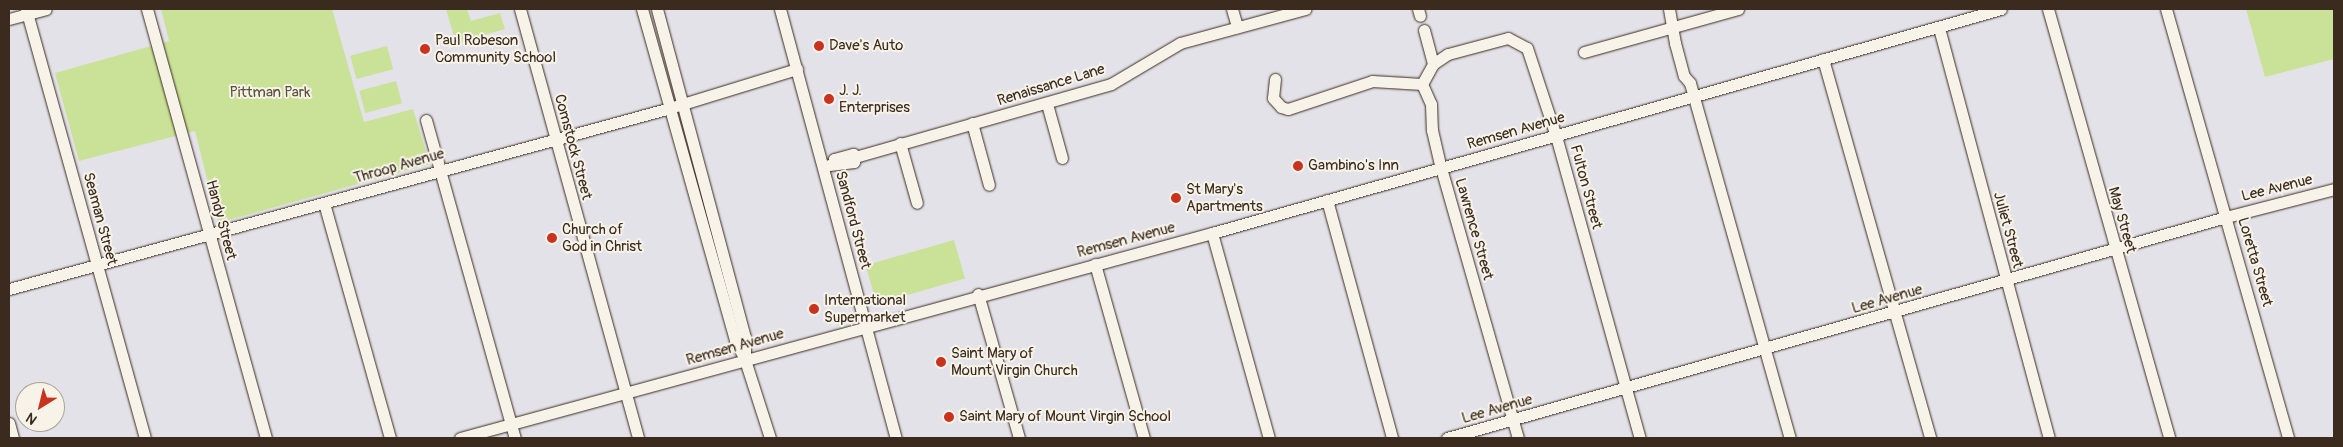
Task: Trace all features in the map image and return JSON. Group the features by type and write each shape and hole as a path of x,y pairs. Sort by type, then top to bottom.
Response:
{"street":[{"path":"9,19 26,11 46,9"},
{"name":"Handy Street","path":"148,9 266,438"},
{"name":"Comstock Street","path":"520,9 554,139 638,438"},
{"path":"642,9 735,340 745,360 770,438"},
{"path":"657,9 745,336 745,360"},
{"name":"Sandford Street","path":"780,9 797,69 829,165 865,327 896,438"},
{"path":"1232,9 1237,27"},
{"name":"Renaissance Lane","path":"829,165 837,166 854,162 855,157 900,143 1047,104 1111,84 1180,43 1305,9"},
{"path":"1669,9 1674,28 1682,40 1691,72 1690,83 1790,438"},
{"path":"1584,52 1738,9"},
{"name":"Remsen Avenue","path":"460,438 865,327 978,294 1212,233 1823,59 1940,28 2000,9"},
{"name":"May Street","path":"2048,9 2169,438"},
{"name":"Loretta Street","path":"2166,9 2288,438"},
{"name":"Seaman Street","path":"26,11 145,438"},
{"name":"Juliet Street","path":"1940,28 2049,438"},
{"path":"1275,79 1274,98 1281,107 1288,109 1372,81 1422,84 1434,64 1424,30"},
{"name":"Fulton Street","path":"1434,64 1448,54 1508,38 1518,41 1531,54 1556,136 1640,438"},
{"path":"1823,59 1930,438"},
{"name":"Throop Avenue","path":"9,290 439,170 670,108 797,69"},
{"name":"Lawrence Street","path":"1422,84 1432,104 1432,130 1441,168 1518,438"},
{"path":"1047,104 1062,158"},
{"path":"426,120 515,438"},
{"path":"972,123 989,185"},
{"path":"900,143 917,202"},
{"name":"Lee Avenue","path":"1447,438 1894,313 2115,250 2226,216 2334,190"},
{"path":"1327,200 1392,438"},
{"path":"324,203 390,438"},
{"path":"1212,233 1269,438"},
{"path":"1095,264 1144,438"},
{"path":"978,294 1019,438"},
{"path":"9,423 13,438"}],"green space":[{"name":"Pittman Park","path":"161,9 332,9 364,122 413,109 430,164 218,223 195,131 79,161 55,73 169,41"},
{"path":"446,9 467,9 471,21 500,13 505,29 456,43"},
{"path":"2246,9 2334,9 2334,59 2265,77"},
{"path":"387,46 393,69 357,79 350,56"},
{"path":"396,81 402,103 365,113 359,91"},
{"path":"954,240 965,278 877,304 866,265"}],"place":[{"name":"Dave's Auto","path":"819,46"},
{"name":"Paul Robeson Community School","path":"425,49"},
{"name":"J. J. Enterprises","path":"829,99"},
{"name":"Gambino's Inn","path":"1298,166"},
{"name":"St Mary's Apartments","path":"1176,198"},
{"name":"Church of God in Christ","path":"552,238"},
{"name":"International Supermarket","path":"814,309"},
{"name":"Saint Mary of Mount Virgin Church","path":"941,362"},
{"name":"Saint Mary of Mount Virgin School","path":"949,417"}]}
